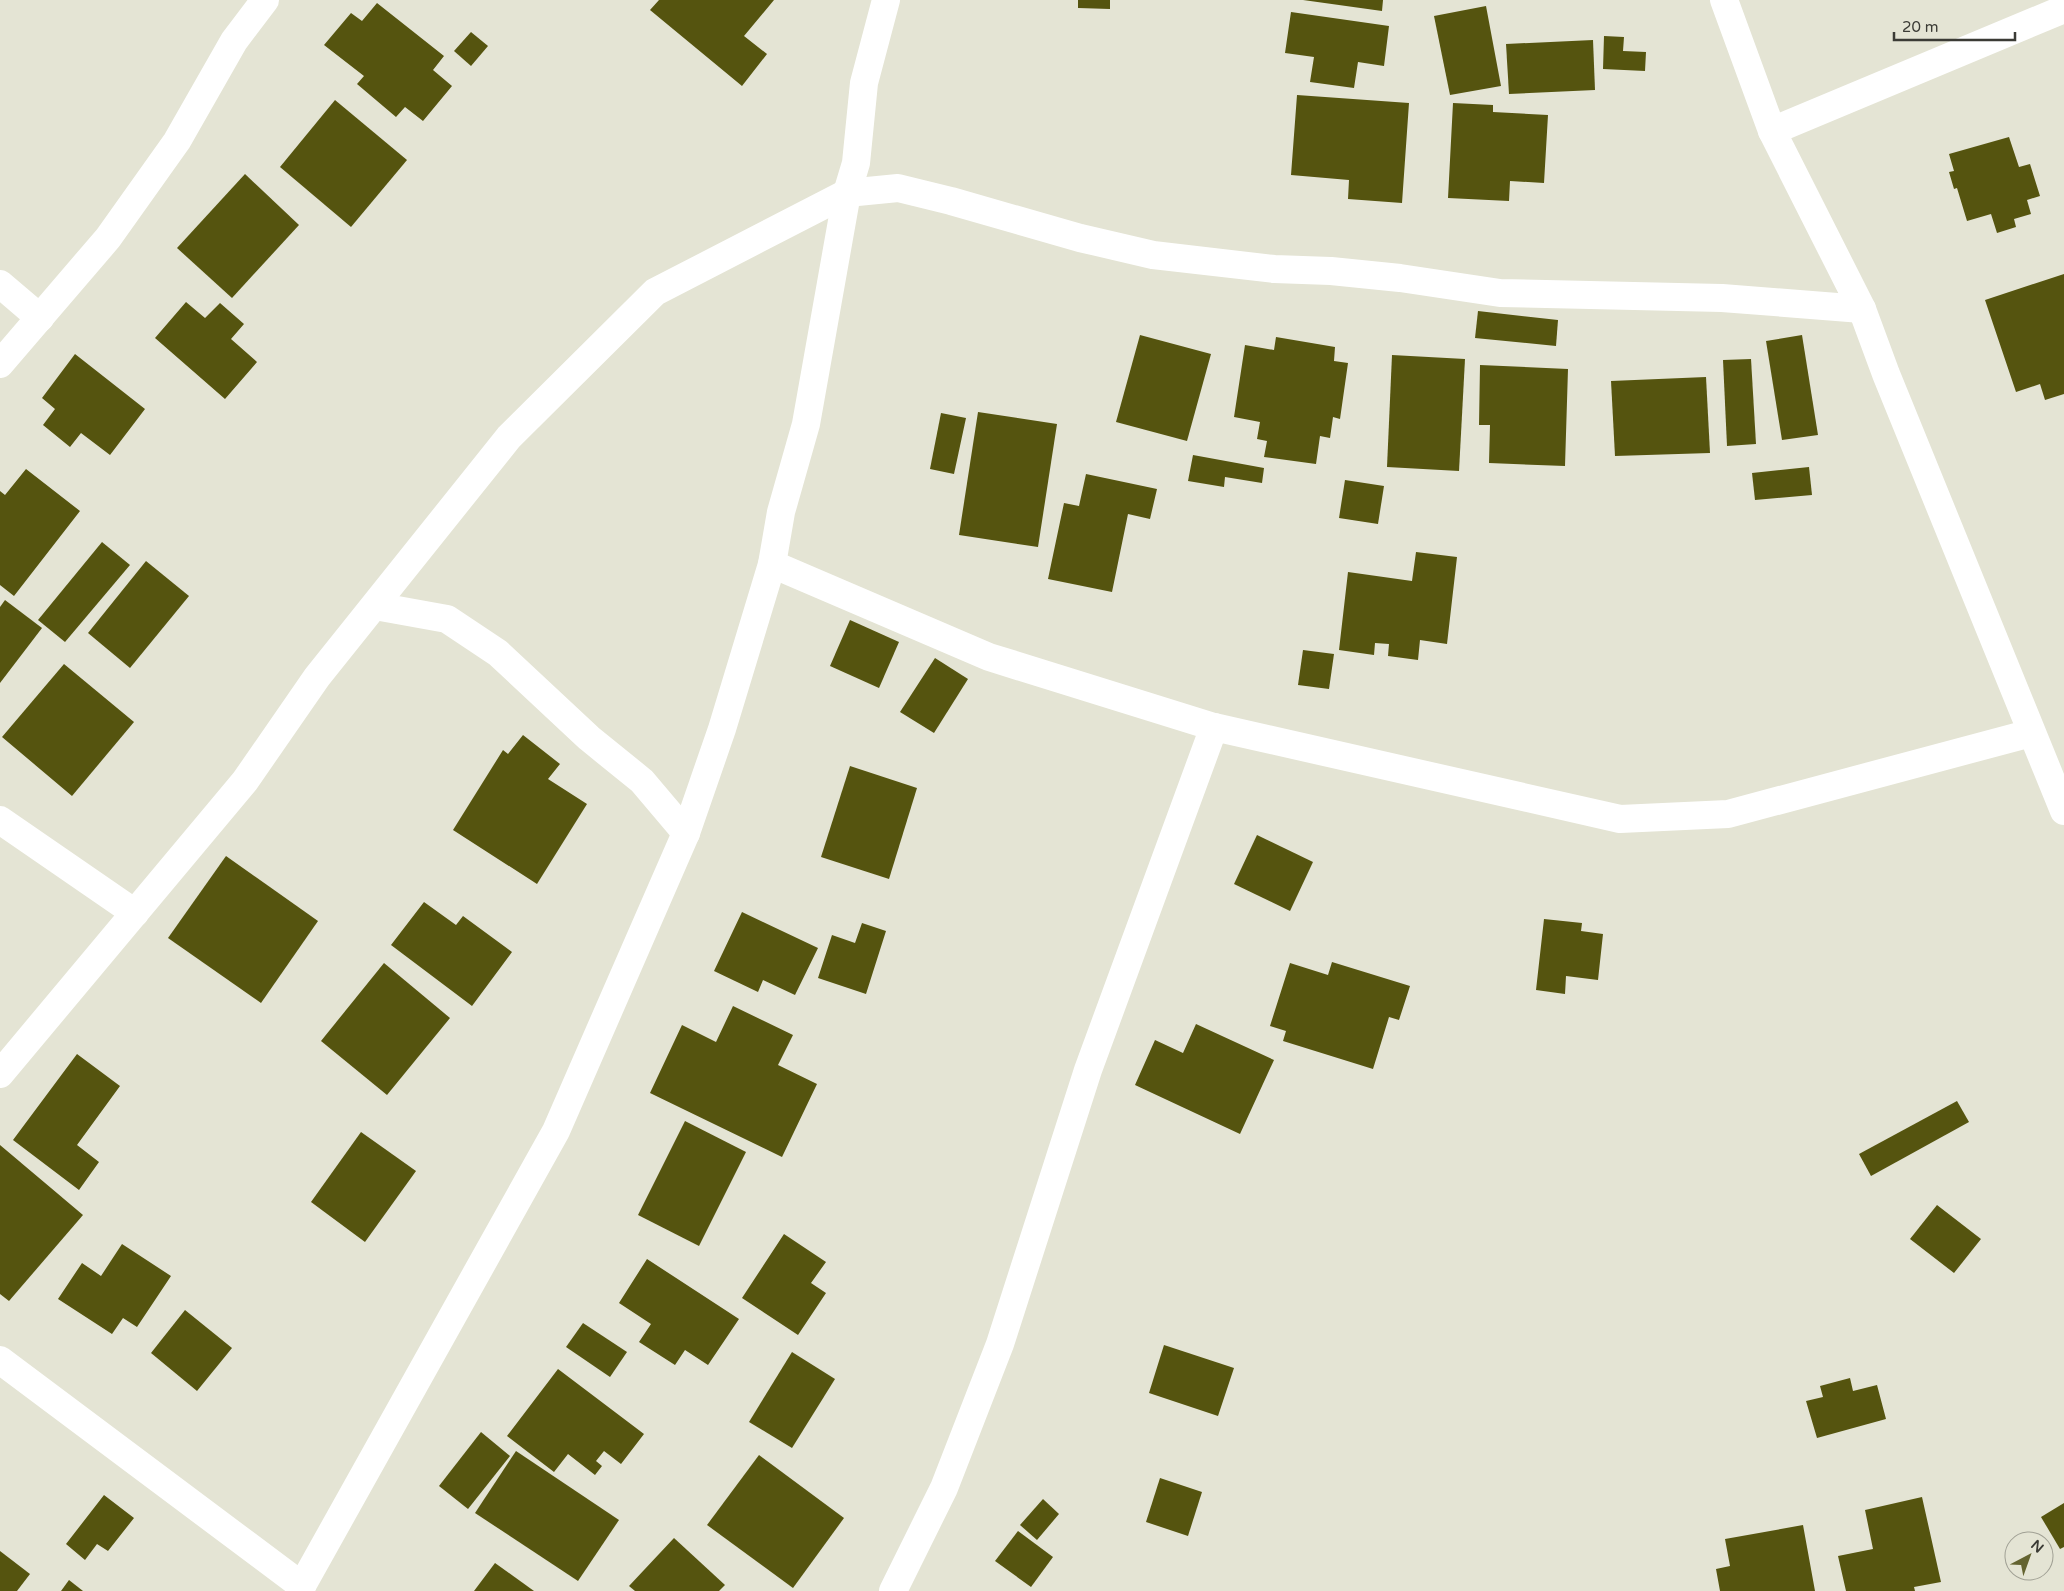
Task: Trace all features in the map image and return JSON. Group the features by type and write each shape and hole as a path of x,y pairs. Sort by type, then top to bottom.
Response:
{"street":[{"path":"0,364 108,238 177,141 234,41 265,0"},
{"path":"0,1360 300,1588 556,1131 686,833 722,729 772,564 781,512 806,424 847,193 856,163 864,83 886,0"},
{"path":"1724,0 1772,131 1862,309 1886,374 2064,811"},
{"path":"1772,131 2064,8"},
{"path":"0,1074 245,781 317,677 508,437 655,292 847,193 898,188 951,201 1080,238 1152,255 1274,269 1331,271 1400,278 1500,293 1722,298 1862,309"},
{"path":"0,284 40,318"},
{"path":"772,564 989,657 1214,727 1620,819 1728,814 2031,733"},
{"path":"375,606 447,619 498,653 589,738 642,782 686,833"},
{"path":"893,1591 944,1488 1000,1344 1088,1070 1214,727"},
{"path":"0,820 136,913"}],"building":[{"path":"659,0 774,0 744,36 767,54 742,86 650,10"},
{"path":"1078,0 1110,0 1110,9 1078,8"},
{"path":"1303,0 1383,0 1382,11"},
{"path":"377,3 444,56 433,70 452,86 423,121 405,107 396,117 357,84 364,76 324,45 351,13 362,21"},
{"path":"1486,6 1501,86 1450,95 1434,16"},
{"path":"1291,12 1389,26 1384,66 1358,62 1354,88 1310,82 1314,57 1285,53"},
{"path":"471,32 488,46 471,66 454,51"},
{"path":"1604,36 1624,37 1623,51 1646,52 1645,71 1603,69"},
{"path":"1593,40 1595,90 1509,94 1506,44"},
{"path":"1297,95 1409,103 1402,203 1348,199 1349,180 1291,175"},
{"path":"335,100 407,160 351,227 280,167"},
{"path":"1453,103 1493,105 1493,112 1548,115 1544,183 1510,181 1509,201 1448,198"},
{"path":"2009,137 2019,167 2030,164 2040,196 2027,200 2031,214 2014,219 2016,227 1997,233 1991,214 1967,221 1957,188 1954,189 1949,172 1954,171 1949,154"},
{"path":"245,174 299,225 232,298 177,248"},
{"path":"2064,274 2064,394 2045,400 2040,384 2016,392 1985,300"},
{"path":"186,302 205,318 220,303 244,324 231,339 257,362 225,399 155,338"},
{"path":"1478,311 1558,320 1556,346 1475,338"},
{"path":"1140,335 1211,354 1187,441 1116,422"},
{"path":"1802,335 1818,435 1782,440 1766,341"},
{"path":"1276,337 1335,347 1334,361 1348,363 1340,419 1333,417 1330,438 1320,436 1316,464 1264,457 1267,441 1257,439 1260,422 1234,417 1245,345 1274,350"},
{"path":"75,354 145,409 110,455 81,433 70,447 43,425 55,409 42,398"},
{"path":"1392,355 1465,359 1459,471 1387,467"},
{"path":"1751,359 1756,444 1727,446 1723,360"},
{"path":"1480,365 1568,369 1565,466 1489,463 1490,425 1479,425"},
{"path":"1706,377 1710,453 1615,456 1611,381"},
{"path":"978,412 1057,424 1038,547 959,535"},
{"path":"941,413 966,418 954,474 930,469"},
{"path":"1193,455 1264,468 1262,483 1225,477 1224,487 1188,481"},
{"path":"1809,467 1812,495 1755,500 1752,473"},
{"path":"26,469 80,511 14,596 0,585 0,491 5,495"},
{"path":"1086,474 1157,489 1150,519 1128,514 1112,592 1048,579 1064,503 1079,506"},
{"path":"1345,480 1384,486 1378,524 1339,518"},
{"path":"102,542 130,565 65,642 38,620"},
{"path":"1416,552 1457,557 1447,644 1420,640 1418,660 1388,656 1389,644 1375,643 1374,655 1339,650 1348,572 1412,581"},
{"path":"146,561 189,596 130,668 88,633"},
{"path":"5,600 42,628 0,683 0,607"},
{"path":"850,620 899,642 879,688 830,666"},
{"path":"1303,650 1334,654 1329,689 1298,685"},
{"path":"935,658 968,679 934,733 900,712"},
{"path":"64,664 134,722 72,796 2,737"},
{"path":"523,735 560,764 548,779 587,804 537,884 453,830 503,750 508,754"},
{"path":"850,766 917,788 889,879 821,857"},
{"path":"1257,835 1313,862 1290,911 1234,884"},
{"path":"226,856 318,921 261,1003 168,938"},
{"path":"424,902 456,925 463,916 512,952 472,1006 391,945"},
{"path":"742,912 818,948 795,995 763,980 758,992 714,971"},
{"path":"1544,919 1582,923 1581,931 1603,934 1598,980 1566,976 1565,994 1536,990"},
{"path":"862,923 886,931 866,994 818,978 832,935 855,943"},
{"path":"1332,962 1410,986 1399,1020 1389,1017 1373,1069 1283,1041 1286,1031 1270,1026 1290,963 1328,975"},
{"path":"384,963 450,1018 387,1095 321,1041"},
{"path":"733,1006 793,1035 778,1065 817,1084 782,1157 650,1093 682,1025 716,1042"},
{"path":"1196,1024 1274,1060 1240,1134 1135,1085 1155,1040 1183,1053"},
{"path":"77,1054 120,1086 77,1145 99,1162 79,1190 13,1140"},
{"path":"1957,1101 1969,1122 1871,1176 1859,1154"},
{"path":"685,1121 746,1152 699,1246 638,1215"},
{"path":"361,1132 416,1171 365,1242 311,1202"},
{"path":"0,1145 83,1215 9,1301 0,1294"},
{"path":"1937,1205 1981,1239 1954,1273 1910,1239"},
{"path":"784,1234 826,1262 811,1283 826,1293 798,1335 742,1298"},
{"path":"122,1244 171,1276 137,1327 123,1318 112,1334 58,1299 82,1263 101,1276"},
{"path":"647,1259 739,1319 708,1365 685,1350 675,1365 639,1342 651,1324 619,1303"},
{"path":"185,1310 232,1348 197,1391 151,1353"},
{"path":"583,1323 627,1352 610,1377 566,1347"},
{"path":"1164,1345 1234,1368 1218,1416 1149,1393"},
{"path":"792,1352 835,1379 792,1448 749,1422"},
{"path":"558,1369 644,1434 621,1464 604,1451 596,1461 602,1466 595,1475 568,1454 554,1472 507,1436"},
{"path":"1850,1378 1853,1391 1877,1385 1886,1419 1817,1438 1806,1401 1823,1397 1820,1386"},
{"path":"481,1432 510,1456 468,1509 439,1486"},
{"path":"516,1451 619,1520 578,1581 475,1513"},
{"path":"759,1455 844,1518 793,1588 707,1525"},
{"path":"1160,1478 1202,1492 1188,1536 1146,1522"},
{"path":"104,1495 134,1518 108,1551 97,1544 85,1560 66,1544"},
{"path":"1922,1497 1941,1582 1914,1587 1915,1591 1846,1591 1838,1556 1873,1549 1865,1510"},
{"path":"1043,1499 1059,1514 1037,1540 1020,1525"},
{"path":"2064,1503 2064,1547 2060,1549 2054,1539 2054,1531 2049,1531 2041,1517"},
{"path":"1803,1525 1815,1591 1720,1591 1716,1569 1730,1566 1725,1539"},
{"path":"1018,1531 1053,1557 1031,1587 995,1561"},
{"path":"674,1538 725,1585 719,1591 635,1591 629,1586"},
{"path":"0,1551 30,1574 17,1591 0,1591"},
{"path":"495,1563 534,1591 474,1591"},
{"path":"69,1580 83,1591 61,1591"}]}
